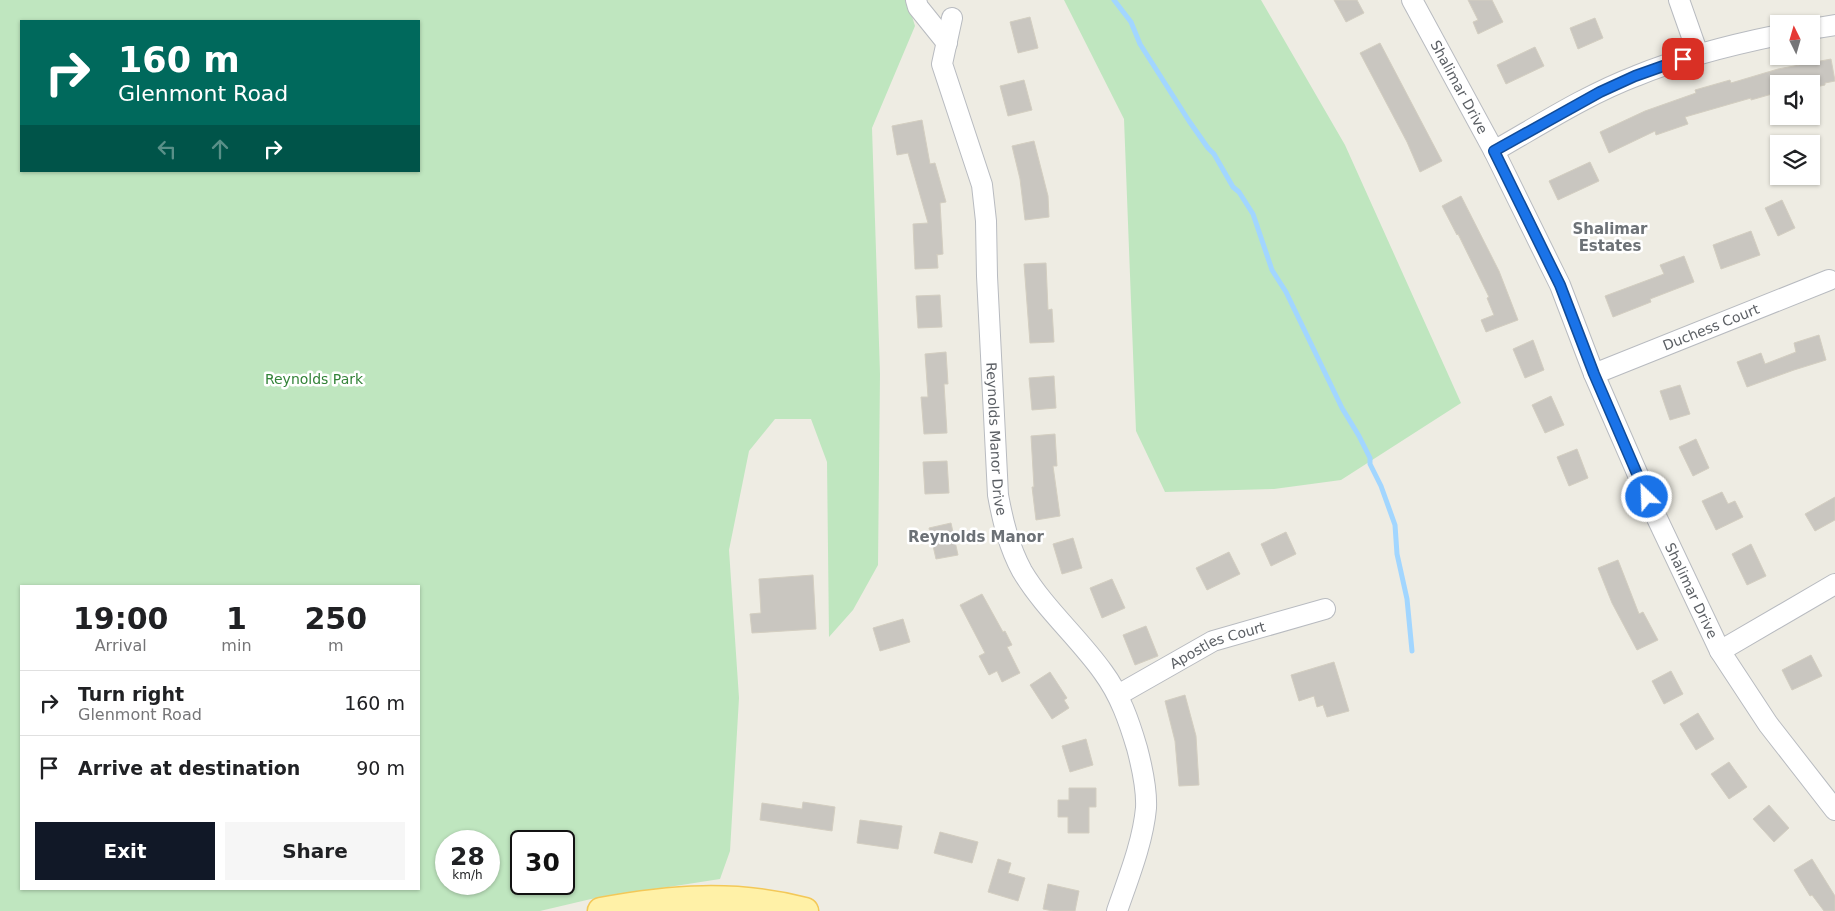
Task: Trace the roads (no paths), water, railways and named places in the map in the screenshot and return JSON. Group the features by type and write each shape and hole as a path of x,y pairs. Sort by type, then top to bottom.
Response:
{"main road":[{"path":"601,911 640,904 703,898 747,906 805,911"}],"street":[{"path":"916,0 918,7 947,43"},
{"name":"Shalimar Drive","path":"1412,0 1494,151 1560,285 1594,374 1655,514 1720,651 1768,724 1835,810"},
{"path":"1679,0 1698,54"},
{"name":"Reynolds Manor Drive","path":"952,18 942,64 982,185 998,495 1003,523 1022,570 1038,594 1103,672 1118,695 1130,723 1140,758 1145,787 1146,809 1131,871 1117,911"},
{"path":"1820,28 1835,25"},
{"path":"1494,151 1600,92 1635,76 1698,54 1770,37"},
{"name":"Duchess Court","path":"1594,374 1829,280"},
{"path":"1720,651 1835,584"},
{"name":"Apostles Court","path":"1118,695 1213,641 1325,609"}],"waterway":[{"path":"1114,0 1131,22 1140,44 1189,121 1214,154 1233,187 1239,192 1253,214 1272,270 1286,292 1342,408 1370,458 1370,464 1381,486 1395,525 1397,554 1407,599 1412,651"}],"district":[{"name":"Shalimar Estates","path":"1610,238"},
{"name":"Reynolds Manor","path":"976,537"}],"park label":[{"name":"Reynolds Park","path":"314,379"}]}
